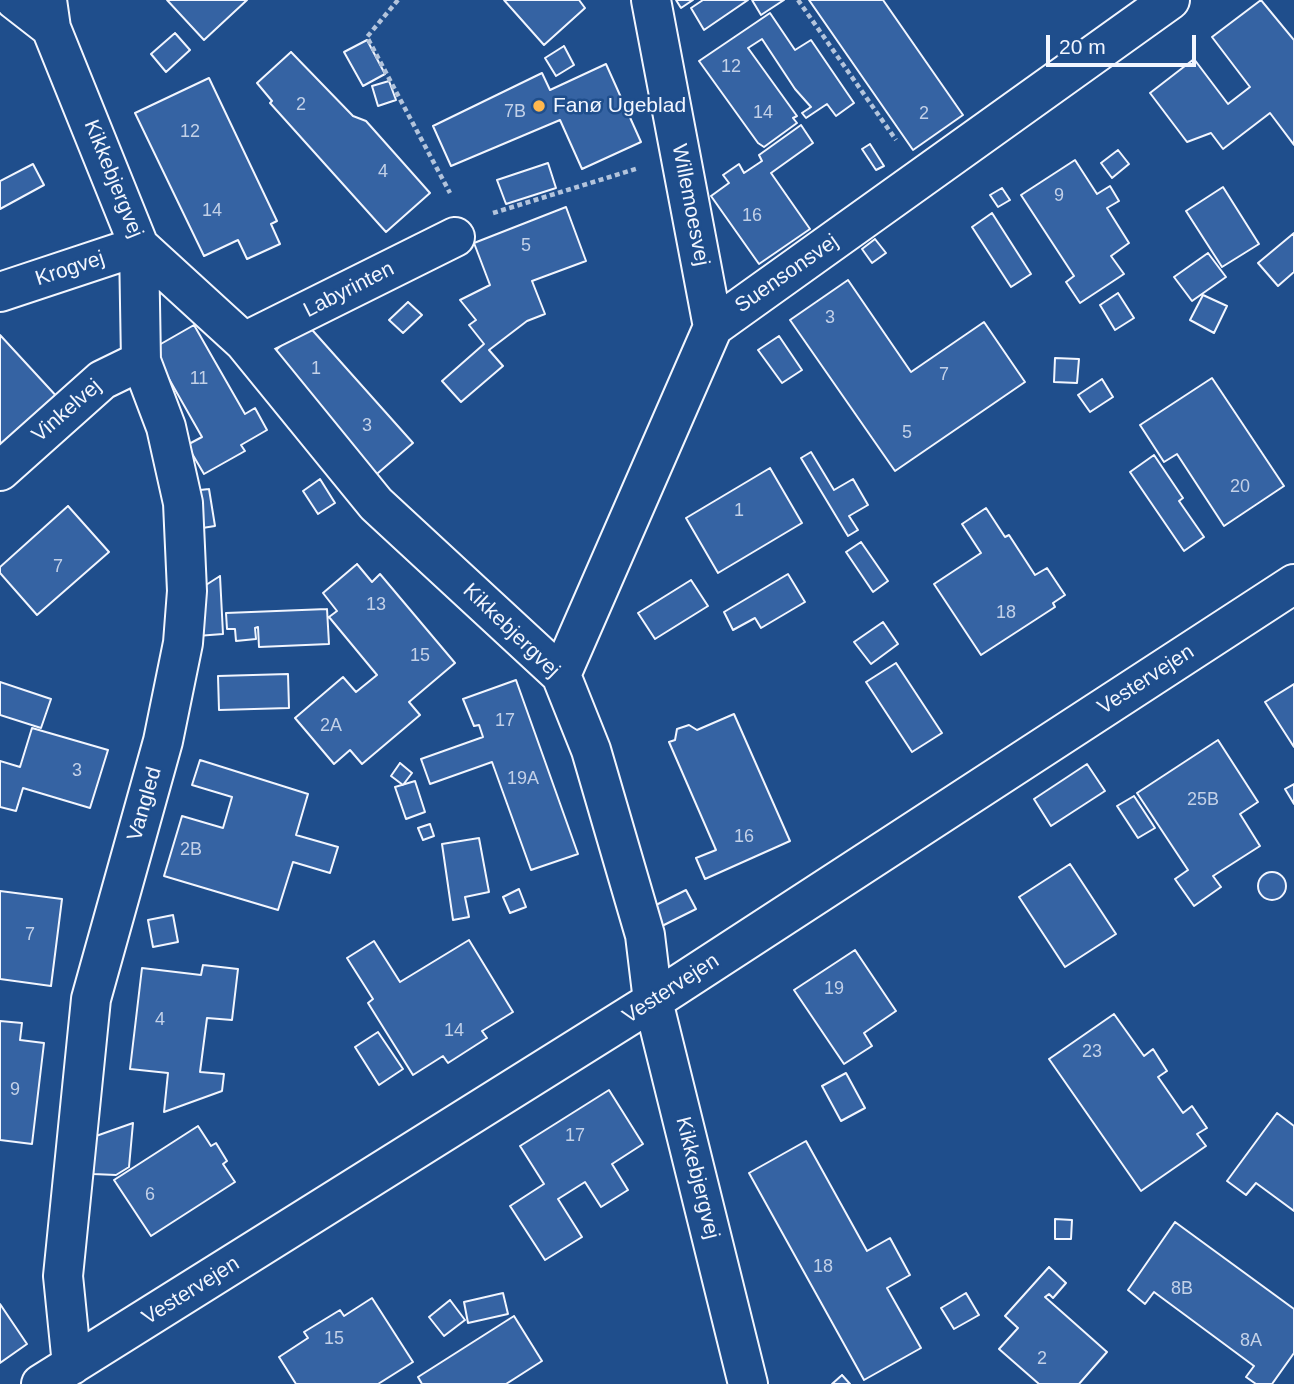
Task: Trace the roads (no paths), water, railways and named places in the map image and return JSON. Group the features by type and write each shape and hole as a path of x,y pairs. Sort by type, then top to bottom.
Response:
{"street":[{"path":"15,0 49,14"},
{"name":"Willemoesvej","path":"651,0 713,327"},
{"name":"Suensonsvej","path":"561,676 713,327 1170,0"},
{"name":"Kikkebjergvej","path":"49,14 139,246 244,342 376,504 561,676 591,750 645,935 653,1001 748,1384"},
{"name":"Labyrinten","path":"244,342 460,229"},
{"name":"Krogvej","path":"0,292 139,246"},
{"name":"Vangled","path":"57,1375 63,1276 91,999 163,741 183,643 187,591 183,503 166,426 141,361 139,246"},
{"name":"Vinkelvej","path":"0,471 102,380 141,361"},
{"name":"Vestervejen","path":"57,1375 653,1001 1294,584"}],"place":[{"name":"Fanø Ugeblad","path":"539,106"}]}
